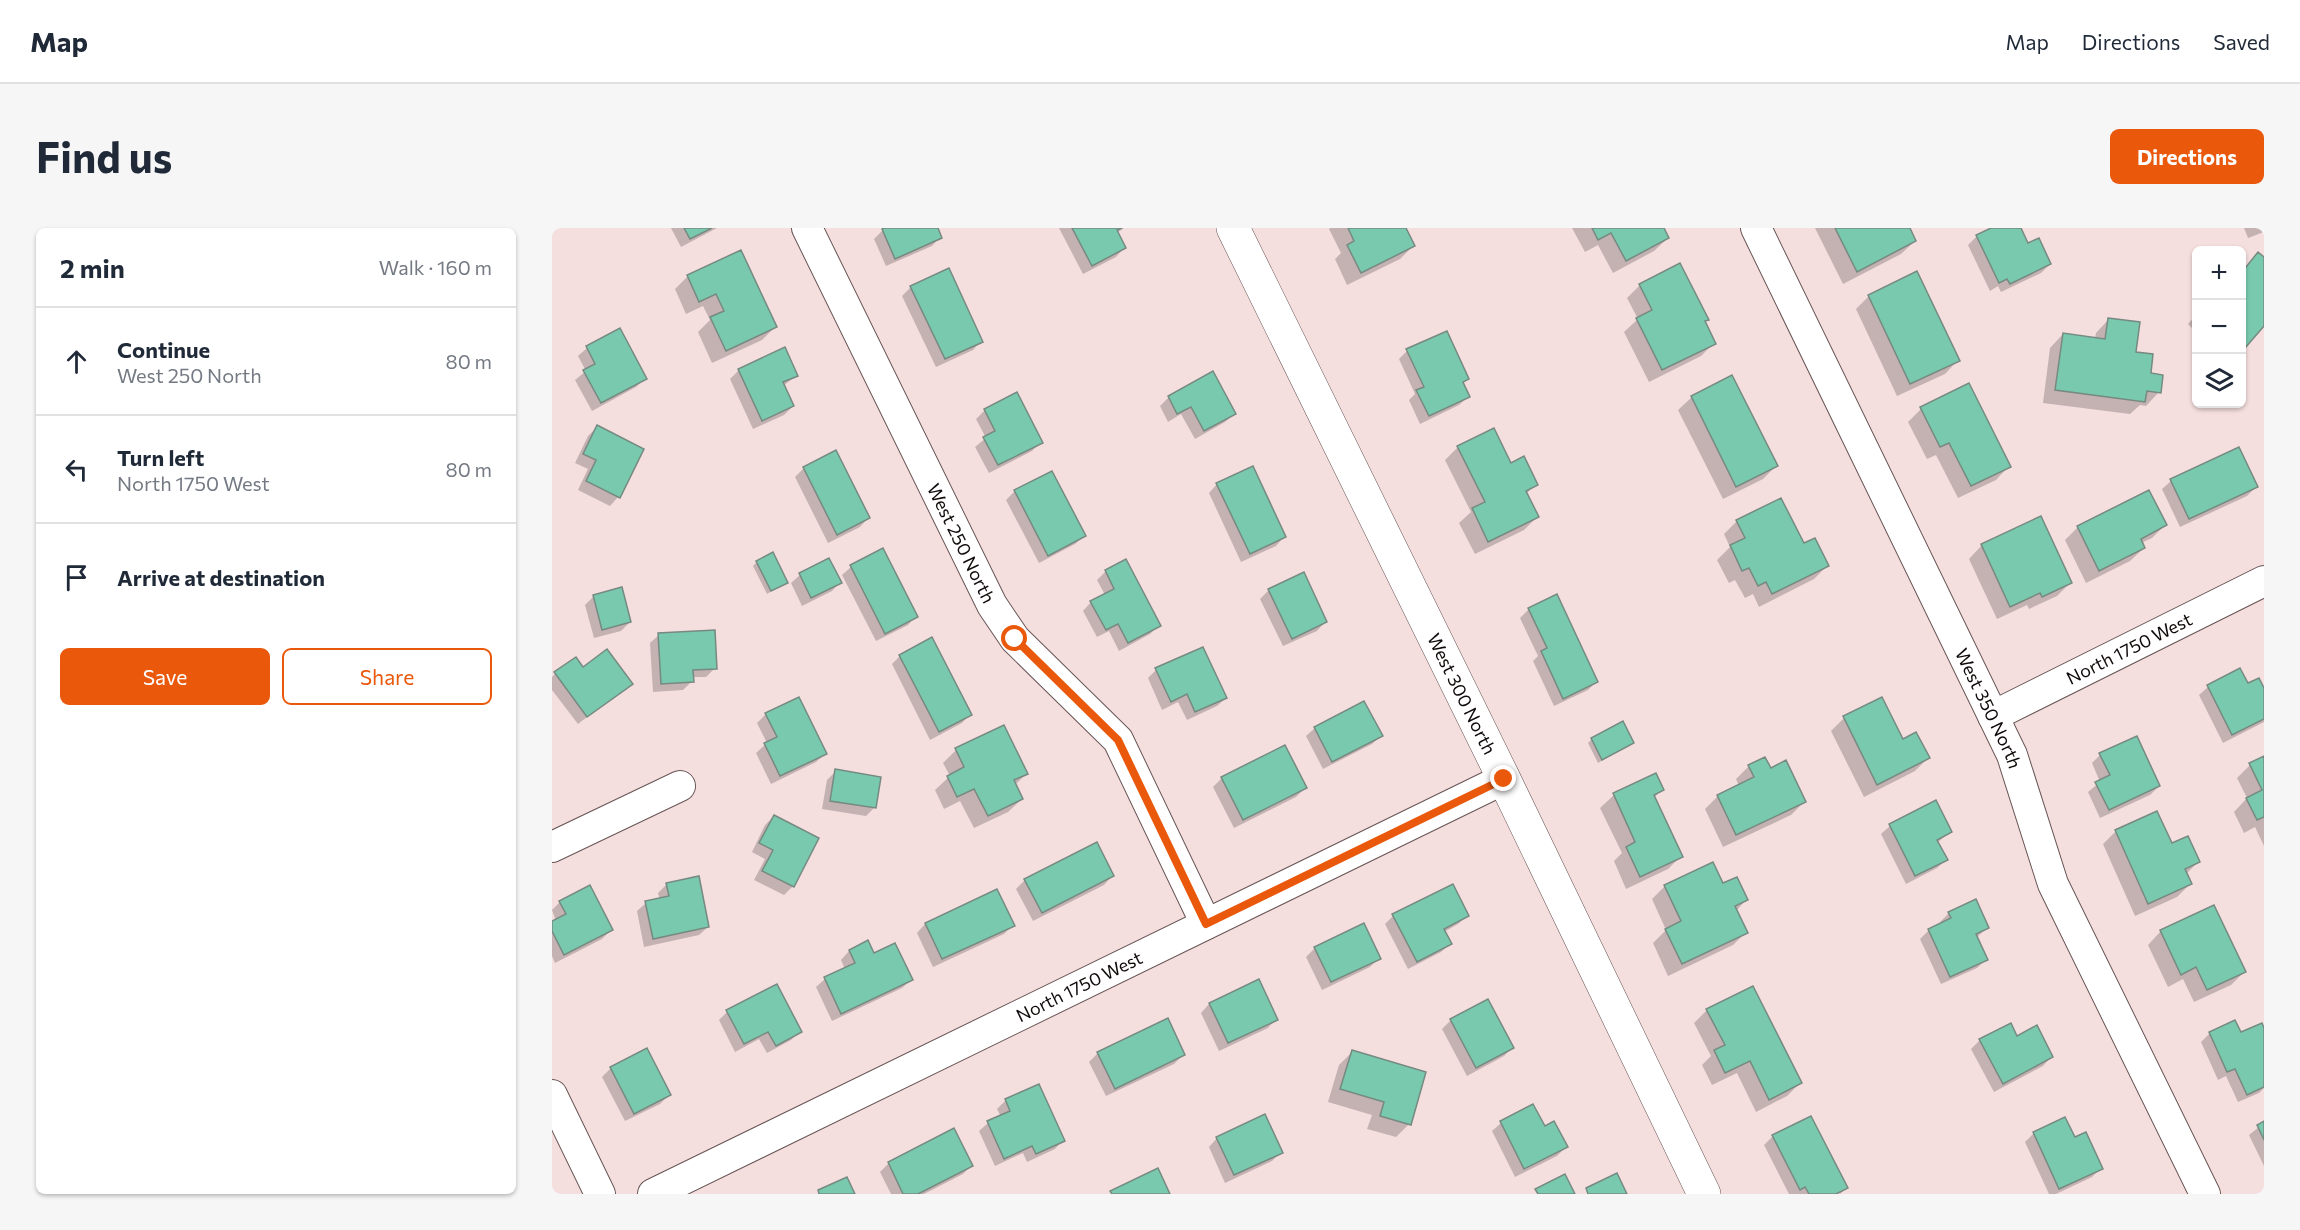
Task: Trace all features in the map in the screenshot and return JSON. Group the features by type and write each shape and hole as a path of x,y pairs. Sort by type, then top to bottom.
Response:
{"main road":[{"name":"West 300 North","path":"1233,228 1504,779 1704,1194"}],"street":[{"name":"West 250 North","path":"807,228 992,604 1015,639 1118,740 1206,924"},
{"name":"West 350 North","path":"1756,228 1994,716 2012,755 2053,884 2205,1194"},
{"name":"North 1750 West","path":"1994,716 2264,581"},
{"name":"North 1750 West","path":"653,1194 1504,779"},
{"path":"552,847 680,786"},
{"path":"552,1095 600,1194"}],"building":[{"path":"684,228 712,228 690,239"},
{"path":"938,228 942,238 895,259 882,229"},
{"path":"1072,228 1122,228 1117,230 1126,248 1092,266"},
{"path":"1348,228 1406,228 1415,246 1361,273 1347,245 1354,241"},
{"path":"1592,228 1664,228 1669,238 1626,261 1611,233 1598,240"},
{"path":"1835,228 1910,228 1916,241 1857,272"},
{"path":"1991,228 2021,228 2028,243 2039,238 2051,264 2010,284 2007,279 1999,283 1976,235"},
{"path":"741,250 777,327 726,351 710,317 724,311 716,294 699,302 687,275"},
{"path":"2258,252 2264,257 2264,326 2246,347 2246,300 2246,267"},
{"path":"1680,263 1709,320 1705,321 1716,344 1662,370 1636,318 1652,310 1639,284"},
{"path":"949,268 983,342 945,359 910,286"},
{"path":"1917,271 1960,361 1910,384 1868,295"},
{"path":"2108,318 2140,322 2136,352 2153,354 2151,373 2163,375 2161,393 2147,391 2145,402 2055,390 2063,333 2105,339"},
{"path":"620,328 647,379 601,403 583,370 595,364 586,346"},
{"path":"1447,331 1469,379 1463,382 1470,397 1429,416 1416,390 1424,387 1406,349"},
{"path":"785,347 798,376 783,382 794,406 762,421 738,369"},
{"path":"1213,371 1236,414 1204,431 1191,407 1177,414 1168,396"},
{"path":"1732,375 1778,466 1736,487 1691,396"},
{"path":"1969,383 2011,467 1971,486 1949,443 1940,447 1920,407"},
{"path":"1017,392 1043,443 998,465 983,437 995,431 984,409"},
{"path":"597,425 644,449 620,498 586,481 596,460 583,454"},
{"path":"1494,428 1511,463 1524,456 1538,485 1526,491 1539,517 1488,542 1472,508 1485,502 1457,446"},
{"path":"2239,447 2258,487 2189,519 2170,479"},
{"path":"836,450 870,518 837,535 803,467"},
{"path":"1253,466 1286,537 1250,554 1216,483"},
{"path":"1052,471 1086,536 1048,556 1014,490"},
{"path":"2149,490 2167,525 2141,539 2145,548 2099,571 2077,526"},
{"path":"1781,498 1804,543 1815,538 1829,566 1772,594 1766,582 1758,586 1749,568 1742,571 1730,545 1745,538 1736,520"},
{"path":"2041,516 2072,583 2042,597 2040,593 2010,607 1981,544"},
{"path":"883,548 918,617 885,634 850,565"},
{"path":"773,552 788,583 771,591 756,561"},
{"path":"829,558 842,583 811,598 799,573"},
{"path":"1126,559 1161,626 1128,643 1118,624 1106,630 1090,601 1114,589 1105,570"},
{"path":"1304,572 1327,622 1292,639 1268,589"},
{"path":"622,587 631,622 602,630 593,595"},
{"path":"1557,594 1598,682 1563,699 1541,651 1547,648 1528,608"},
{"path":"715,630 717,669 693,670 694,682 661,684 658,633"},
{"path":"932,637 972,715 939,732 899,655"},
{"path":"1203,647 1227,698 1195,712 1187,694 1171,702 1155,668"},
{"path":"607,649 633,684 587,717 554,672 576,657 583,667"},
{"path":"2240,668 2248,683 2259,678 2264,688 2264,719 2232,735 2207,685"},
{"path":"799,697 827,754 780,776 764,743 777,737 765,713"},
{"path":"1882,697 1903,739 1916,732 1930,758 1877,785 1843,716"},
{"path":"1364,701 1383,736 1332,762 1314,727"},
{"path":"1623,721 1634,743 1602,760 1591,738"},
{"path":"1004,725 1028,774 1014,780 1023,799 988,816 974,789 957,797 947,776 964,767 955,748"},
{"path":"2137,736 2160,786 2109,810 2095,782 2110,775 2099,753"},
{"path":"1285,745 1307,788 1243,820 1221,777"},
{"path":"2264,756 2264,817 2257,820 2246,798 2262,790 2249,763"},
{"path":"1765,757 1771,768 1786,760 1806,802 1736,835 1717,795 1754,777 1748,765"},
{"path":"835,769 881,777 876,808 830,801"},
{"path":"1656,773 1664,790 1654,795 1683,857 1640,877 1626,847 1635,842 1613,793"},
{"path":"1936,800 1952,832 1937,840 1948,860 1915,876 1889,824"},
{"path":"2157,811 2172,843 2188,836 2200,862 2185,869 2192,884 2148,904 2115,830"},
{"path":"774,815 819,838 794,887 762,871 773,850 759,843"},
{"path":"1097,842 1114,876 1042,913 1024,879"},
{"path":"1713,862 1723,883 1737,877 1748,900 1735,906 1748,933 1682,964 1665,929 1681,921 1664,885"},
{"path":"699,876 709,927 653,939 645,901 669,896 666,883"},
{"path":"1453,884 1469,916 1444,929 1452,944 1417,962 1392,914"},
{"path":"590,885 613,930 564,955 552,931 552,921 566,914 559,901"},
{"path":"997,889 1015,926 942,959 925,923"},
{"path":"1976,899 1989,928 1976,934 1988,960 1950,977 1928,929 1951,918 1948,912"},
{"path":"2214,905 2246,972 2207,990 2196,967 2181,975 2160,930"},
{"path":"1364,923 1381,959 1331,982 1314,947"},
{"path":"868,940 874,953 895,943 913,980 841,1014 824,977 855,963 849,950"},
{"path":"1259,979 1278,1020 1228,1043 1209,1003"},
{"path":"777,984 802,1032 776,1046 768,1032 744,1044 726,1010"},
{"path":"1753,986 1802,1083 1769,1100 1750,1061 1725,1073 1714,1050 1725,1045 1706,1009"},
{"path":"1488,999 1514,1048 1476,1068 1450,1019"},
{"path":"1168,1018 1185,1055 1115,1089 1097,1052"},
{"path":"2235,1020 2241,1032 2262,1023 2264,1028 2264,1087 2247,1095 2235,1069 2227,1072 2209,1032"},
{"path":"2011,1023 2017,1036 2037,1025 2053,1057 2003,1084 1979,1039"},
{"path":"647,1048 671,1095 634,1114 610,1067"},
{"path":"1352,1050 1426,1072 1411,1125 1380,1116 1384,1102 1340,1089"},
{"path":"1039,1084 1065,1141 1036,1154 1032,1146 1004,1159 987,1121 1010,1111 1005,1099"},
{"path":"1533,1104 1545,1126 1554,1121 1568,1147 1524,1169 1500,1121"},
{"path":"1265,1114 1283,1153 1234,1175 1216,1137"},
{"path":"1811,1116 1848,1188 1836,1194 1809,1194 1805,1187 1800,1190 1772,1135"},
{"path":"2065,1117 2075,1137 2086,1132 2103,1169 2059,1189 2033,1132"},
{"path":"2264,1121 2264,1140 2257,1125"},
{"path":"954,1128 973,1166 918,1194 903,1194 888,1162"},
{"path":"1158,1168 1170,1194 1112,1194 1110,1191"},
{"path":"1617,1173 1627,1194 1588,1194 1586,1188"},
{"path":"1565,1174 1575,1194 1538,1194 1535,1189"},
{"path":"847,1177 855,1194 819,1194 818,1190"}],"route":[{"path":"1015,639 1118,740 1206,924 1504,779"}]}
